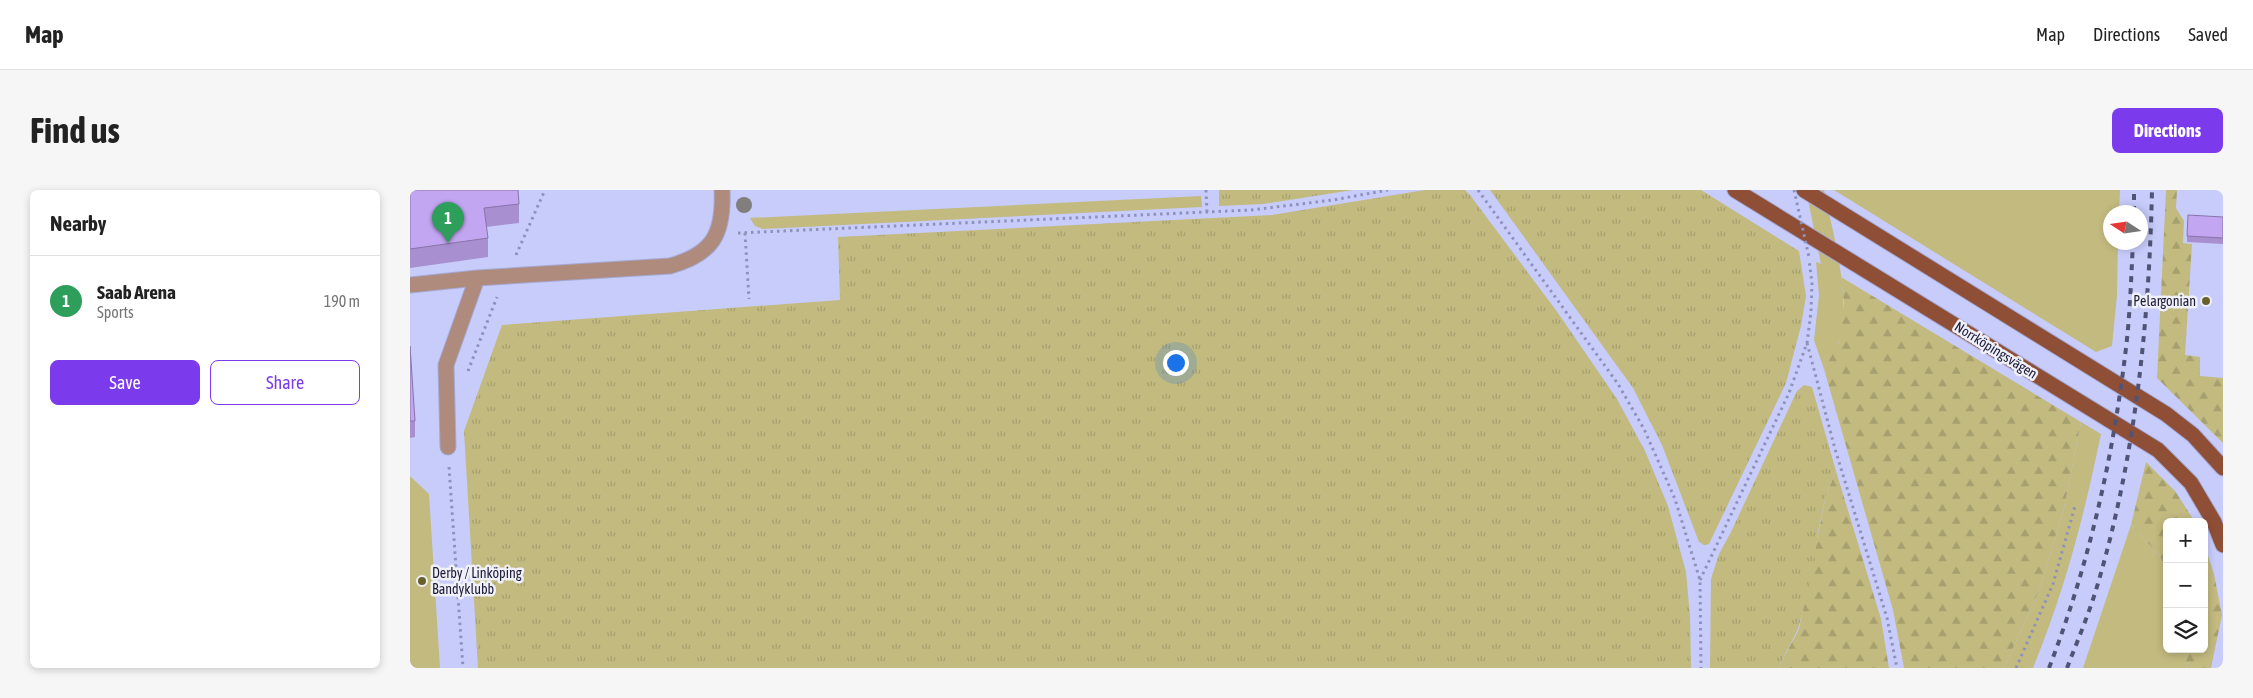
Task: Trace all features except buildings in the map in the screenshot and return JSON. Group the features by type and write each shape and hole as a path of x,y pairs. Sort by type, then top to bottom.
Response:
{"main road":[{"name":"Norrköpingsvägen","path":"1735,190 2158,450 2191,483 2214,522 2223,545"},
{"path":"1804,190 2166,414 2193,436 2223,468"}],"lane":[{"path":"410,285 477,278 670,266 691,260 707,247 718,231 722,210 722,190"},
{"path":"448,447 446,365 477,278"}],"path":[{"path":"466,377 506,276 545,190"},
{"path":"1206,190 1207,213"},
{"path":"718,231 745,233 1207,213 1251,210 1333,200 1388,190"},
{"path":"1478,190 1618,384 1639,422 1675,499 1700,580 1701,668"},
{"path":"1700,580 1789,393 1807,343 1812,283 1809,257 1794,190"},
{"path":"745,233 749,299"},
{"path":"1807,343 1835,449 1887,618 1897,668"},
{"path":"448,447 463,668"},
{"path":"2016,668 2052,584 2075,506"}],"green space":[{"path":"1219,190 1353,190 1263,204 1219,206"},
{"path":"1425,190 1465,190 1470,195 1558,313 1617,399 1645,451 1668,506 1686,572 1690,616 1691,668 478,668 464,431 502,325 840,300 838,237 1272,215"},
{"path":"1490,190 1701,190 1799,251 1806,296 1801,326 1786,383 1709,544 1704,545 1699,542 1662,445 1633,388"},
{"path":"1806,190 1824,190 1840,266 1843,306 1842,325 1839,342 1824,369 1814,340 1819,295 1816,262 1821,264"},
{"path":"1834,190 2120,190 2119,205 2103,205 2103,250 2118,250 2117,295 2112,346 2096,352"},
{"path":"2166,190 2177,190 2176,208 2184,221 2183,243 2192,244 2185,355 2200,357 2200,376 2223,378 2223,443 2157,378"},
{"path":"1201,196 1202,207 763,229 755,226 750,218"},
{"path":"1841,277 2081,422 2064,508 2039,591 2004,668 1904,668 1893,610 1824,369 1839,343 1844,303"},
{"path":"1804,385 1812,387 1836,471 1826,495 1818,532 1813,573 1798,629 1778,668 1710,668 1711,579 1719,554 1797,391"},
{"path":"2081,422 2101,434 2088,494 2055,610 2033,668 2004,668 2039,591 2064,508"},
{"path":"2146,462 2175,491 2192,518 2163,518 2163,563 2159,555 2131,525"},
{"path":"1836,471 1881,619 1889,668 1778,668 1799,629 1826,495"},
{"name":"Derby / Linköping Bandyklubb","path":"410,476 429,494 440,668 410,668"},
{"path":"2131,525 2159,555 2163,563 2163,653 2185,653 2187,668 2083,668"},
{"path":"2208,555 2214,574 2222,615 2211,668 2187,668 2185,653 2208,653"}],"railway":[{"path":"2134,190 2134,205"},
{"path":"2067,668 2096,590 2121,492 2130,442 2143,342 2152,190"},
{"path":"2049,668 2076,592 2106,475 2120,396 2127,342 2133,250"}],"place":[{"name":"Saab Arena","path":"448,243"},
{"name":"Pelargonian","path":"2206,301"},
{"name":"Derby / Linköping Bandyklubb","path":"422,581"}]}
